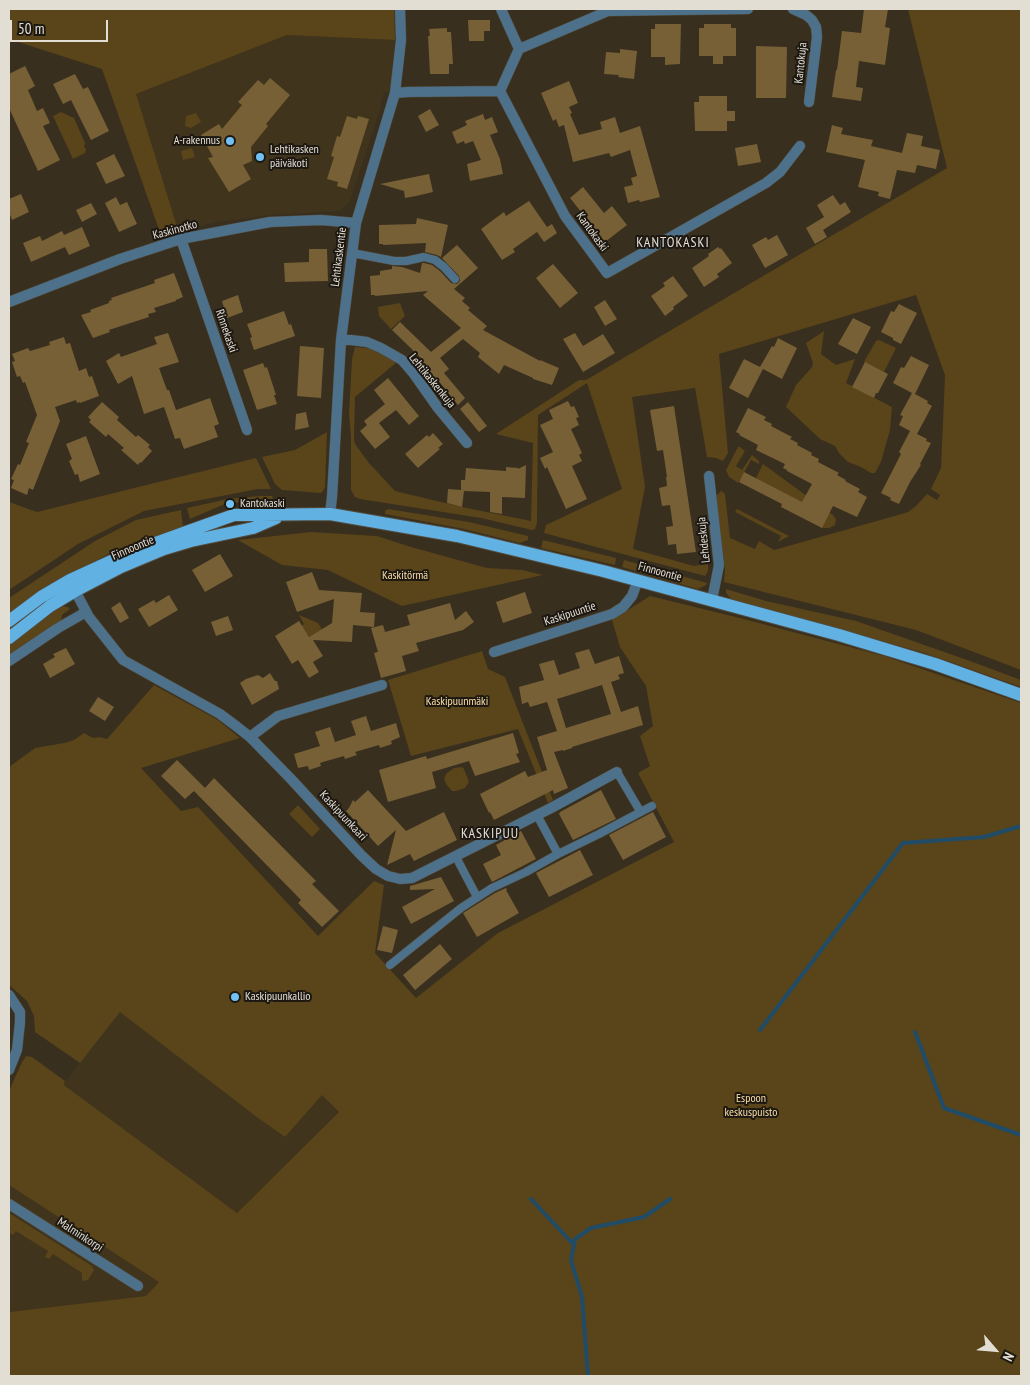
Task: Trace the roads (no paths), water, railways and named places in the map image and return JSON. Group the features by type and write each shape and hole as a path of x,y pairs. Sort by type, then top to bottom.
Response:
{"main road":[{"name":"Finnoontie","path":"9,621 41,597 72,585 131,552 234,515 330,514 457,536 638,580 839,635 936,664 1021,695"},
{"name":"Finnoontie","path":"9,638 50,606 72,585"}],"street":[{"name":"Lehtikaskentie","path":"330,514 341,340 356,222 395,94 401,40 400,9"},
{"path":"501,9 519,49"},
{"path":"395,94 408,92 500,90 519,49 608,12 748,9"},
{"name":"Kantokuja","path":"794,9 806,15 816,27 810,102"},
{"name":"Kantokaski","path":"500,90 564,216 607,273 766,183 780,172 800,146"},
{"name":"Kaskinotko","path":"9,302 120,259 181,239 270,222 321,220 356,222"},
{"name":"Rinnekaski","path":"181,239 246,430"},
{"name":"Lehtikaskenkuja","path":"341,340 367,342 402,360 467,443"},
{"name":"Lehdeskuja","path":"709,476 719,565 712,600"},
{"name":"Kaskipuuntie","path":"494,652 612,614 623,607 632,596 638,580"},
{"name":"Kaskipuunkaari","path":"72,585 86,612 123,660 220,714 250,737 376,869 388,876 400,879 412,878 603,781 617,772"},
{"path":"9,661 58,628 86,612"},
{"path":"250,737 278,716 382,685"},
{"path":"9,995 20,1012 17,1050 9,1070"},
{"name":"Malminkorpi","path":"9,1204 138,1286"}],"lane":[{"path":"352,253 406,261 424,257 430,258 444,267 455,279"},
{"path":"617,772 640,811"},
{"path":"390,964 461,908 492,888 652,806"},
{"path":"537,815 558,854"},
{"path":"456,857 478,897"}],"waterway":[{"path":"760,1030 903,843 984,837 1021,826"},
{"path":"915,1032 944,1108 1021,1135"},
{"path":"531,1199 574,1245"},
{"path":"588,1376 582,1297 571,1260 575,1239 591,1228 644,1217 670,1199"}],"place":[{"name":"A-rakennus","path":"230,141"},
{"name":"Lehtikasken päiväkoti","path":"260,157"},
{"name":"Kantokaski","path":"230,504"},
{"name":"Kaskipuunkallio","path":"235,997"}],"district":[{"name":"KANTOKASKI","path":"673,243"},
{"name":"KASKIPUU","path":"490,834"}],"park label":[{"name":"Kaskitörmä","path":"405,576"},
{"name":"Kaskipuunmäki","path":"457,702"},
{"name":"Espoon keskuspuisto","path":"751,1106"}]}
